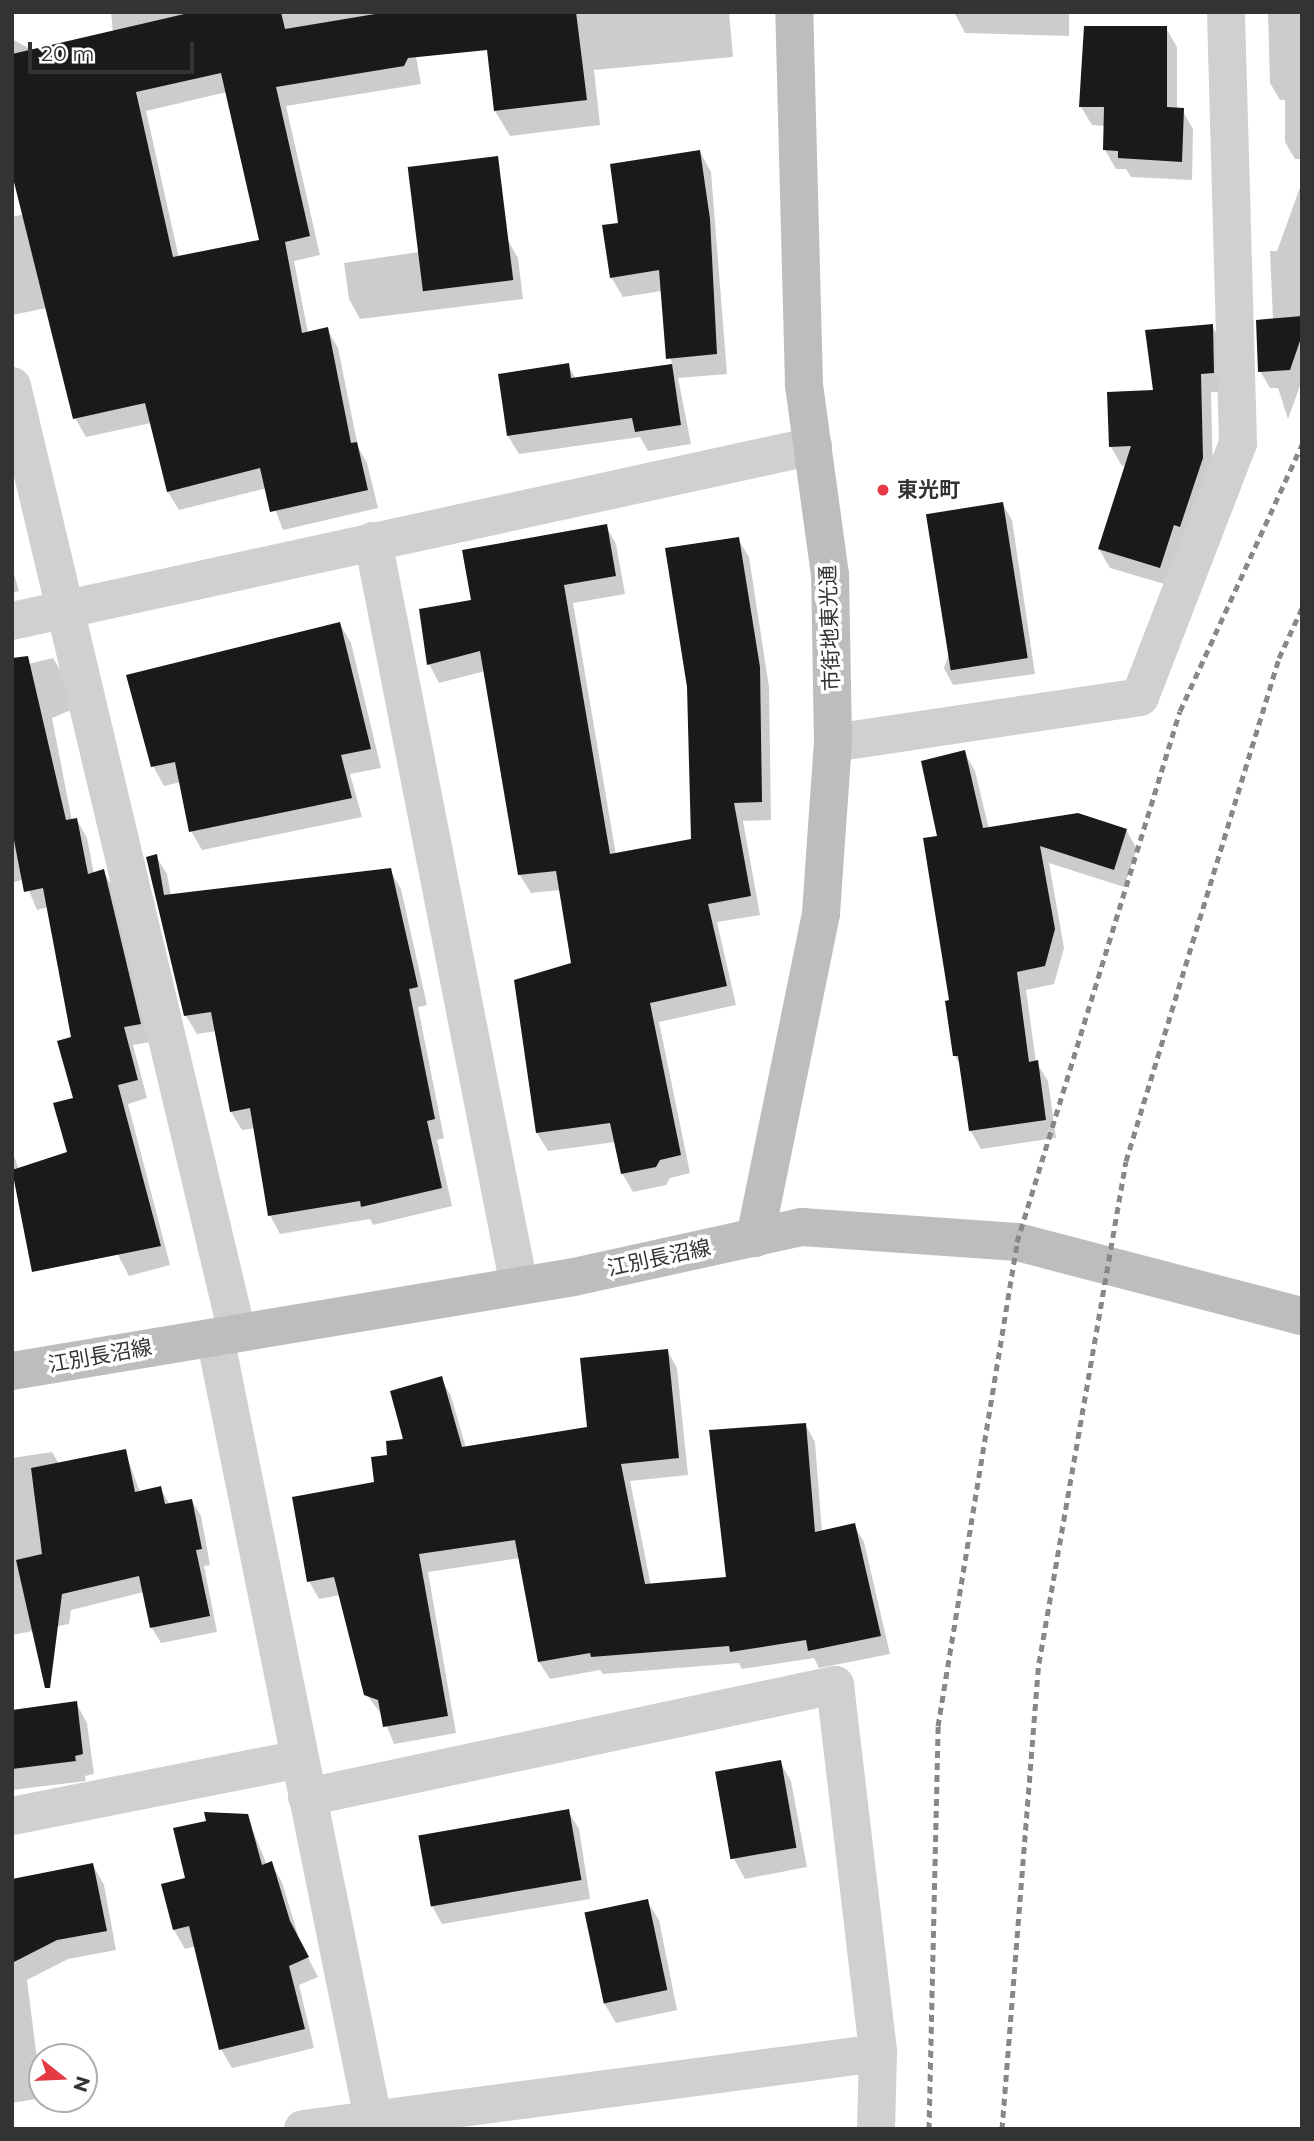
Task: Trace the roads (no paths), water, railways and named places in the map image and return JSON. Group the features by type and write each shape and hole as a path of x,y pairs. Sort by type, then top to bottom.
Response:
{"main road":[{"name":"市街地東光通","path":"755,1238 821,913 833,743 830,575 804,384 794,12"},
{"name":"江別長沼線","path":"12,1371 519,1286 802,1227 1017,1242 1302,1316"}],"street":[{"path":"833,743 1140,697 1238,443 1226,12"},
{"path":"12,386 65,608 226,1335 299,1759 373,2123"},
{"path":"12,621 813,446"},
{"path":"373,541 519,1286"},
{"path":"307,1797 835,1685 878,2053 876,2129"},
{"path":"12,1816 299,1759"},
{"path":"303,2129 373,2123 878,2053"}],"railway":[{"path":"929,2129 938,1726 1017,1242 1180,711 1302,445"},
{"path":"1002,2129 1039,1663 1126,1161 1279,658 1302,608"}],"place":[{"name":"東光町","path":"883,490"}]}
